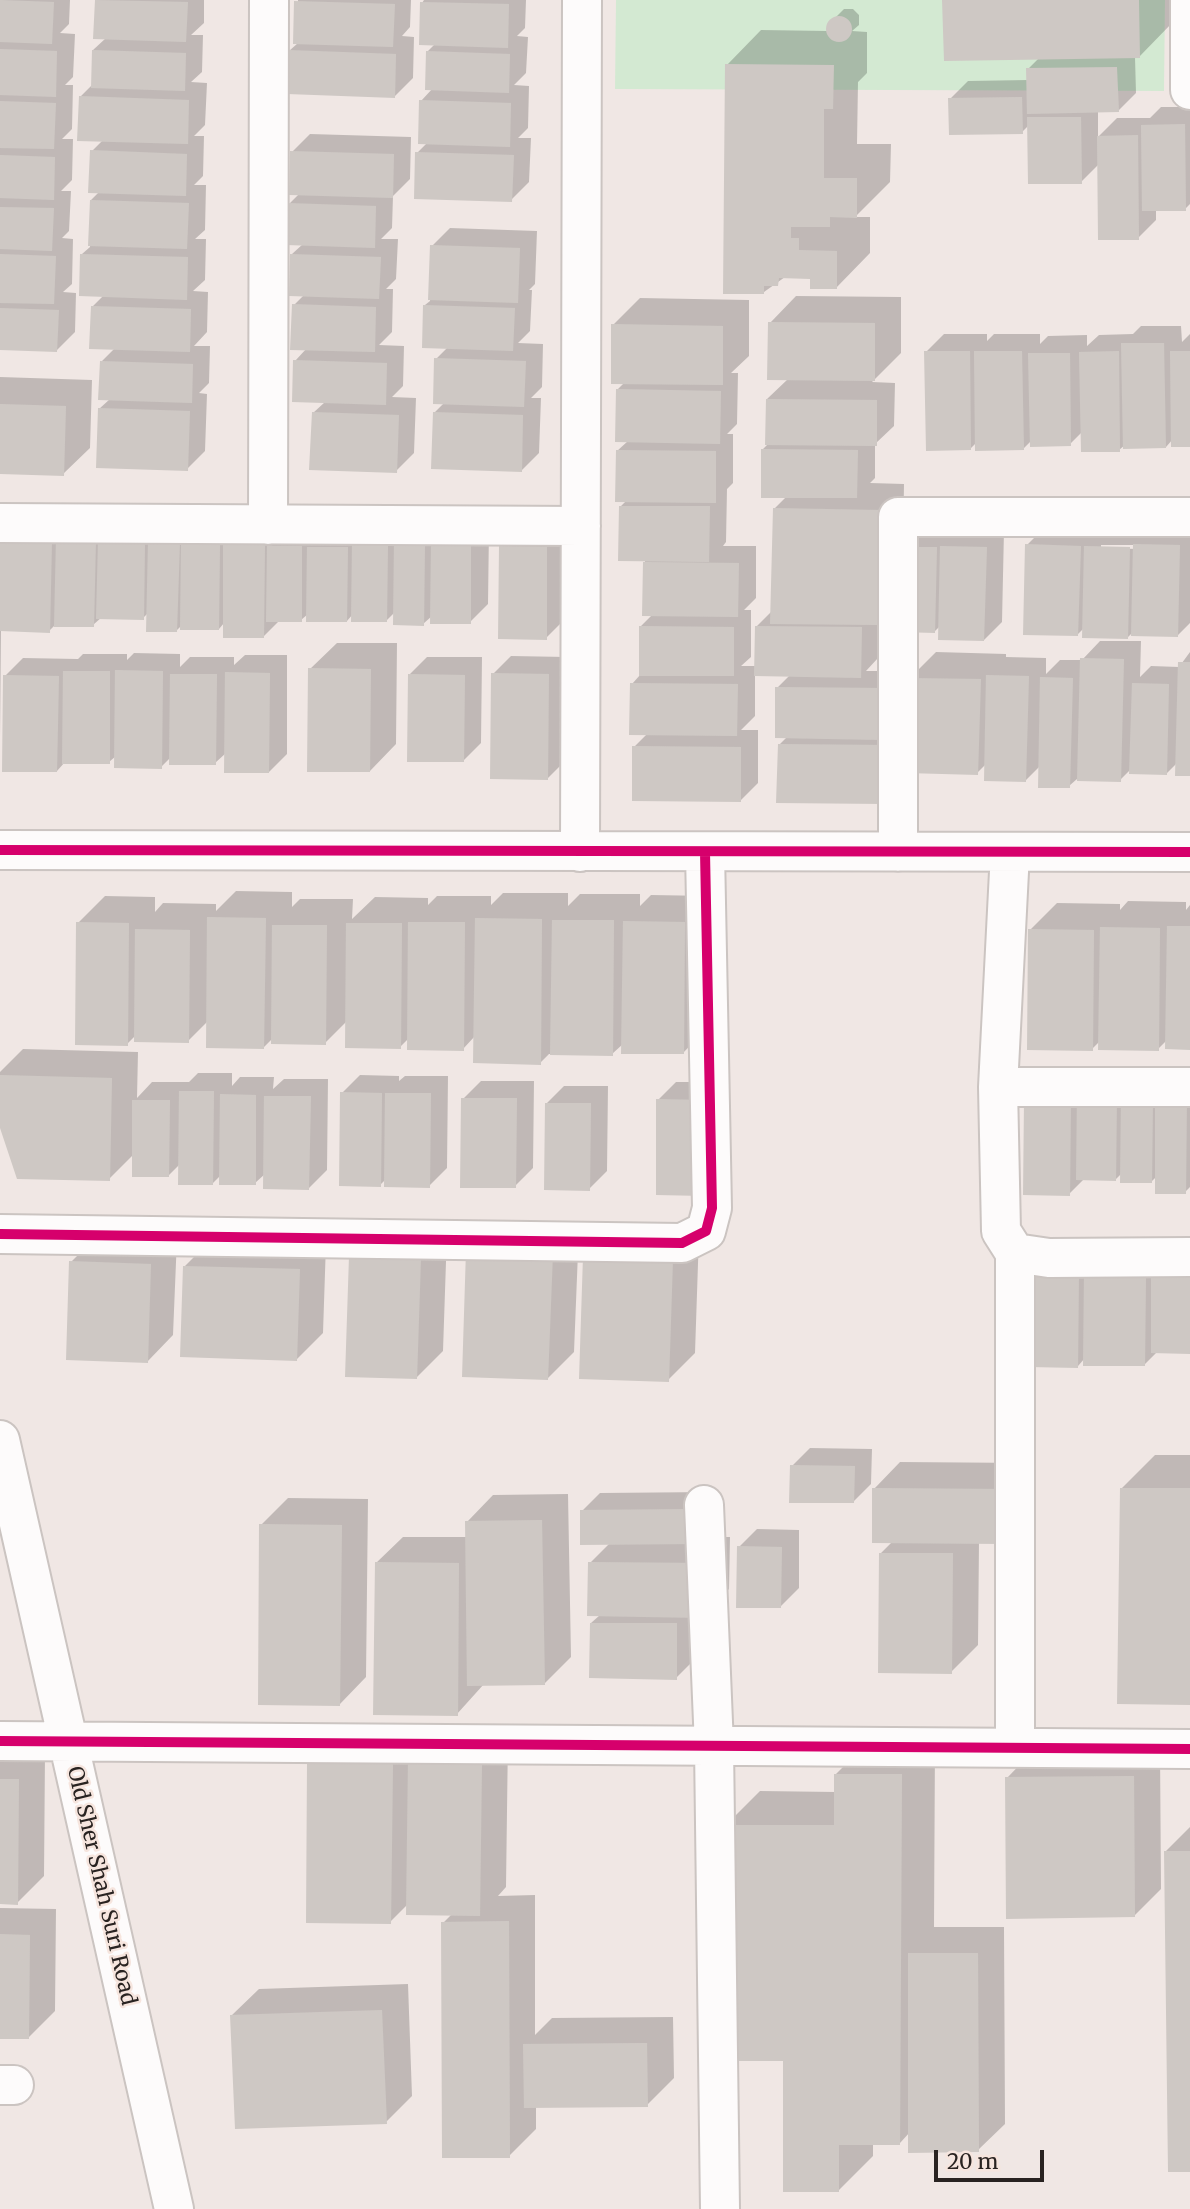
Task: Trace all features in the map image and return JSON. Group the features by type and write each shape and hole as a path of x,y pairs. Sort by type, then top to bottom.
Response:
{"street":[{"path":"268,0 268,525"},
{"path":"580,852 582,0"},
{"path":"1190,0 1190,90"},
{"path":"898,852 898,517 1190,517"},
{"path":"0,523 581,527"},
{"path":"0,850 1190,852"},
{"path":"0,1234 682,1243 706,1231 712,1209 705,852"},
{"path":"1010,852 998,1087 1001,1231 1015,1253 1015,1748"},
{"path":"998,1087 1190,1087"},
{"path":"1015,1253 1049,1258 1190,1257"},
{"name":"Old Sher Shah Suri Road","path":"0,1440 174,2209"},
{"path":"704,1505 714,1746 720,2209"},
{"path":"0,1741 1190,1749"}],"green space":[{"path":"616,0 1165,0 1164,91 615,89"}],"building":[{"path":"0,0 54,2 52,44 0,42"},
{"path":"95,0 188,2 186,42 93,39"},
{"path":"942,0 1139,0 1140,58 944,61"},
{"path":"294,1 395,4 393,47 293,44"},
{"path":"420,2 509,4 508,48 419,45"},
{"path":"839,16 848,20 852,29 848,38 839,42 830,38 826,29 830,20"},
{"path":"0,49 57,51 56,97 0,95"},
{"path":"92,50 186,53 185,91 91,88"},
{"path":"288,50 396,54 395,98 287,94"},
{"path":"426,51 510,54 509,93 425,90"},
{"path":"725,64 834,65 833,109 824,109 824,178 857,178 857,218 830,217 830,227 791,227 791,238 799,238 799,250 837,251 837,289 810,289 810,279 779,278 778,286 764,286 764,294 723,294"},
{"path":"1117,67 1119,112 1027,114 1026,68"},
{"path":"79,96 189,100 188,144 77,141"},
{"path":"1022,97 1023,134 949,135 948,98"},
{"path":"419,100 511,103 510,147 418,144"},
{"path":"0,101 56,103 54,149 0,148"},
{"path":"1027,117 1081,117 1082,184 1028,184"},
{"path":"1185,124 1186,211 1142,211 1141,125"},
{"path":"1138,135 1139,240 1098,240 1097,136"},
{"path":"90,150 187,154 186,196 88,193"},
{"path":"290,151 394,154 393,198 289,195"},
{"path":"415,152 514,155 512,202 414,199"},
{"path":"0,155 55,157 54,200 0,198"},
{"path":"90,200 189,203 187,249 88,246"},
{"path":"287,203 376,206 375,248 286,245"},
{"path":"0,207 54,208 52,251 0,249"},
{"path":"430,245 520,248 518,303 428,300"},
{"path":"0,254 56,256 54,304 0,303"},
{"path":"80,254 188,257 187,300 79,296"},
{"path":"290,254 381,257 379,299 289,296"},
{"path":"292,304 376,307 375,352 290,350"},
{"path":"423,305 515,308 513,351 422,348"},
{"path":"91,306 191,309 190,352 89,349"},
{"path":"0,308 59,310 57,352 0,350"},
{"path":"768,322 875,323 875,381 767,380"},
{"path":"611,324 723,326 723,385 611,384"},
{"path":"1121,343 1164,343 1166,448 1123,449"},
{"path":"924,351 970,351 971,450 926,451"},
{"path":"974,351 1022,351 1024,450 975,451"},
{"path":"1119,351 1120,452 1081,452 1079,352"},
{"path":"1170,351 1190,351 1190,447 1171,447"},
{"path":"1028,353 1070,353 1071,446 1030,447"},
{"path":"434,358 526,361 524,407 433,404"},
{"path":"293,360 387,363 386,405 292,402"},
{"path":"100,361 193,364 192,403 98,400"},
{"path":"616,389 721,391 720,444 615,442"},
{"path":"766,399 877,400 877,446 765,445"},
{"path":"0,404 66,406 64,476 0,474"},
{"path":"98,408 190,411 188,471 96,468"},
{"path":"312,412 399,415 397,473 309,470"},
{"path":"433,412 523,415 522,472 431,469"},
{"path":"761,449 858,450 857,498 761,498"},
{"path":"616,450 716,451 716,503 615,502"},
{"path":"619,506 710,506 709,562 618,561"},
{"path":"773,508 879,510 877,625 770,624"},
{"path":"0,539 52,540 50,633 0,631"},
{"path":"56,539 96,539 94,627 54,627"},
{"path":"98,541 145,542 144,620 96,619"},
{"path":"148,542 180,542 177,632 146,632"},
{"path":"394,542 425,543 424,626 393,625"},
{"path":"181,544 220,544 219,630 180,630"},
{"path":"223,544 265,544 264,638 223,638"},
{"path":"352,544 388,544 387,622 351,622"},
{"path":"1025,544 1081,546 1078,636 1023,635"},
{"path":"1133,544 1180,545 1178,637 1131,636"},
{"path":"431,545 471,545 471,624 430,624"},
{"path":"267,546 302,546 302,622 266,622"},
{"path":"499,546 547,547 547,640 498,639"},
{"path":"940,546 987,547 984,641 938,640"},
{"path":"1084,546 1130,547 1128,639 1082,638"},
{"path":"307,547 348,547 347,622 306,622"},
{"path":"901,547 937,547 935,633 899,632"},
{"path":"643,562 739,563 738,617 642,616"},
{"path":"639,626 734,627 734,676 639,676"},
{"path":"755,626 862,627 861,678 754,676"},
{"path":"1080,658 1124,659 1121,782 1077,781"},
{"path":"1178,662 1190,662 1190,776 1175,776"},
{"path":"308,668 371,669 370,772 307,772"},
{"path":"115,670 163,671 162,769 114,768"},
{"path":"63,671 110,671 110,764 62,764"},
{"path":"225,672 270,673 269,773 224,773"},
{"path":"491,673 549,674 548,780 490,779"},
{"path":"170,674 217,674 216,765 169,765"},
{"path":"408,674 465,675 464,762 407,762"},
{"path":"3,675 59,676 57,772 2,772"},
{"path":"986,675 1029,676 1026,782 984,781"},
{"path":"1040,677 1073,678 1070,788 1038,788"},
{"path":"908,678 981,679 978,775 906,773"},
{"path":"630,683 738,684 737,736 629,735"},
{"path":"1132,683 1169,684 1167,775 1129,774"},
{"path":"775,687 882,688 882,740 775,738"},
{"path":"778,744 884,745 884,804 776,803"},
{"path":"632,746 741,747 741,802 632,801"},
{"path":"207,917 266,918 264,1049 206,1048"},
{"path":"475,918 542,919 541,1065 473,1063"},
{"path":"552,920 614,920 613,1056 550,1055"},
{"path":"623,921 685,922 684,1054 621,1054"},
{"path":"76,922 129,923 128,1046 75,1045"},
{"path":"408,922 465,922 464,1051 407,1050"},
{"path":"346,923 402,923 401,1049 345,1048"},
{"path":"272,925 327,925 326,1045 271,1044"},
{"path":"1167,926 1190,926 1190,1050 1165,1049"},
{"path":"1100,927 1160,928 1159,1051 1098,1050"},
{"path":"135,929 190,930 189,1043 134,1042"},
{"path":"1028,929 1094,930 1093,1051 1027,1050"},
{"path":"0,1075 112,1078 110,1181 17,1179 0,1128"},
{"path":"179,1091 214,1091 213,1185 178,1185"},
{"path":"340,1092 382,1093 381,1187 339,1186"},
{"path":"385,1093 431,1093 430,1188 384,1187"},
{"path":"220,1094 256,1095 256,1185 219,1185"},
{"path":"1077,1094 1117,1094 1116,1181 1076,1180"},
{"path":"1155,1095 1187,1095 1186,1194 1155,1194"},
{"path":"264,1096 311,1096 309,1190 263,1189"},
{"path":"461,1098 517,1098 516,1188 460,1188"},
{"path":"656,1099 705,1100 704,1196 656,1195"},
{"path":"1121,1099 1153,1099 1152,1183 1120,1183"},
{"path":"132,1100 170,1100 169,1177 132,1177"},
{"path":"1024,1100 1071,1100 1070,1196 1023,1195"},
{"path":"545,1103 591,1103 590,1191 544,1190"},
{"path":"466,1250 553,1253 548,1380 462,1377"},
{"path":"349,1256 421,1258 417,1379 345,1377"},
{"path":"583,1256 673,1259 669,1382 579,1379"},
{"path":"69,1261 151,1264 148,1363 66,1360"},
{"path":"183,1266 300,1269 297,1361 180,1357"},
{"path":"1029,1272 1079,1272 1078,1368 1029,1367"},
{"path":"1084,1275 1146,1276 1145,1366 1083,1366"},
{"path":"1151,1277 1190,1277 1190,1354 1151,1353"},
{"path":"790,1465 855,1466 854,1503 789,1503"},
{"path":"872,1488 1003,1489 1002,1544 872,1543"},
{"path":"1120,1488 1190,1488 1190,1705 1117,1704"},
{"path":"692,1509 693,1544 580,1545 580,1510"},
{"path":"542,1520 545,1685 467,1686 465,1521"},
{"path":"259,1524 342,1525 340,1706 258,1705"},
{"path":"737,1546 782,1547 781,1608 736,1608"},
{"path":"879,1553 953,1553 952,1674 878,1673"},
{"path":"375,1562 459,1563 458,1716 373,1715"},
{"path":"588,1562 704,1563 703,1618 587,1616"},
{"path":"590,1623 677,1623 677,1680 589,1678"},
{"path":"408,1761 482,1762 480,1916 406,1915"},
{"path":"307,1763 393,1764 391,1924 306,1923"},
{"path":"834,1774 902,1774 900,2145 839,2145 839,2192 783,2192 783,2061 723,2061 724,1825 834,1825"},
{"path":"1134,1776 1135,1917 1006,1919 1005,1777"},
{"path":"0,1779 19,1779 18,1905 0,1904"},
{"path":"1164,1851 1190,1851 1190,2172 1168,2172"},
{"path":"509,1921 510,2158 442,2158 441,1922"},
{"path":"0,1934 30,1935 29,2039 0,2039"},
{"path":"908,1953 978,1953 979,2152 908,2153"},
{"path":"382,2010 387,2124 235,2129 230,2015"},
{"path":"647,2043 648,2107 524,2108 523,2044"}],"cycle path":[{"path":"0,850 1190,852"},
{"path":"0,1234 682,1243 706,1231 712,1208 705,852"},
{"path":"0,1741 1190,1749"}]}
